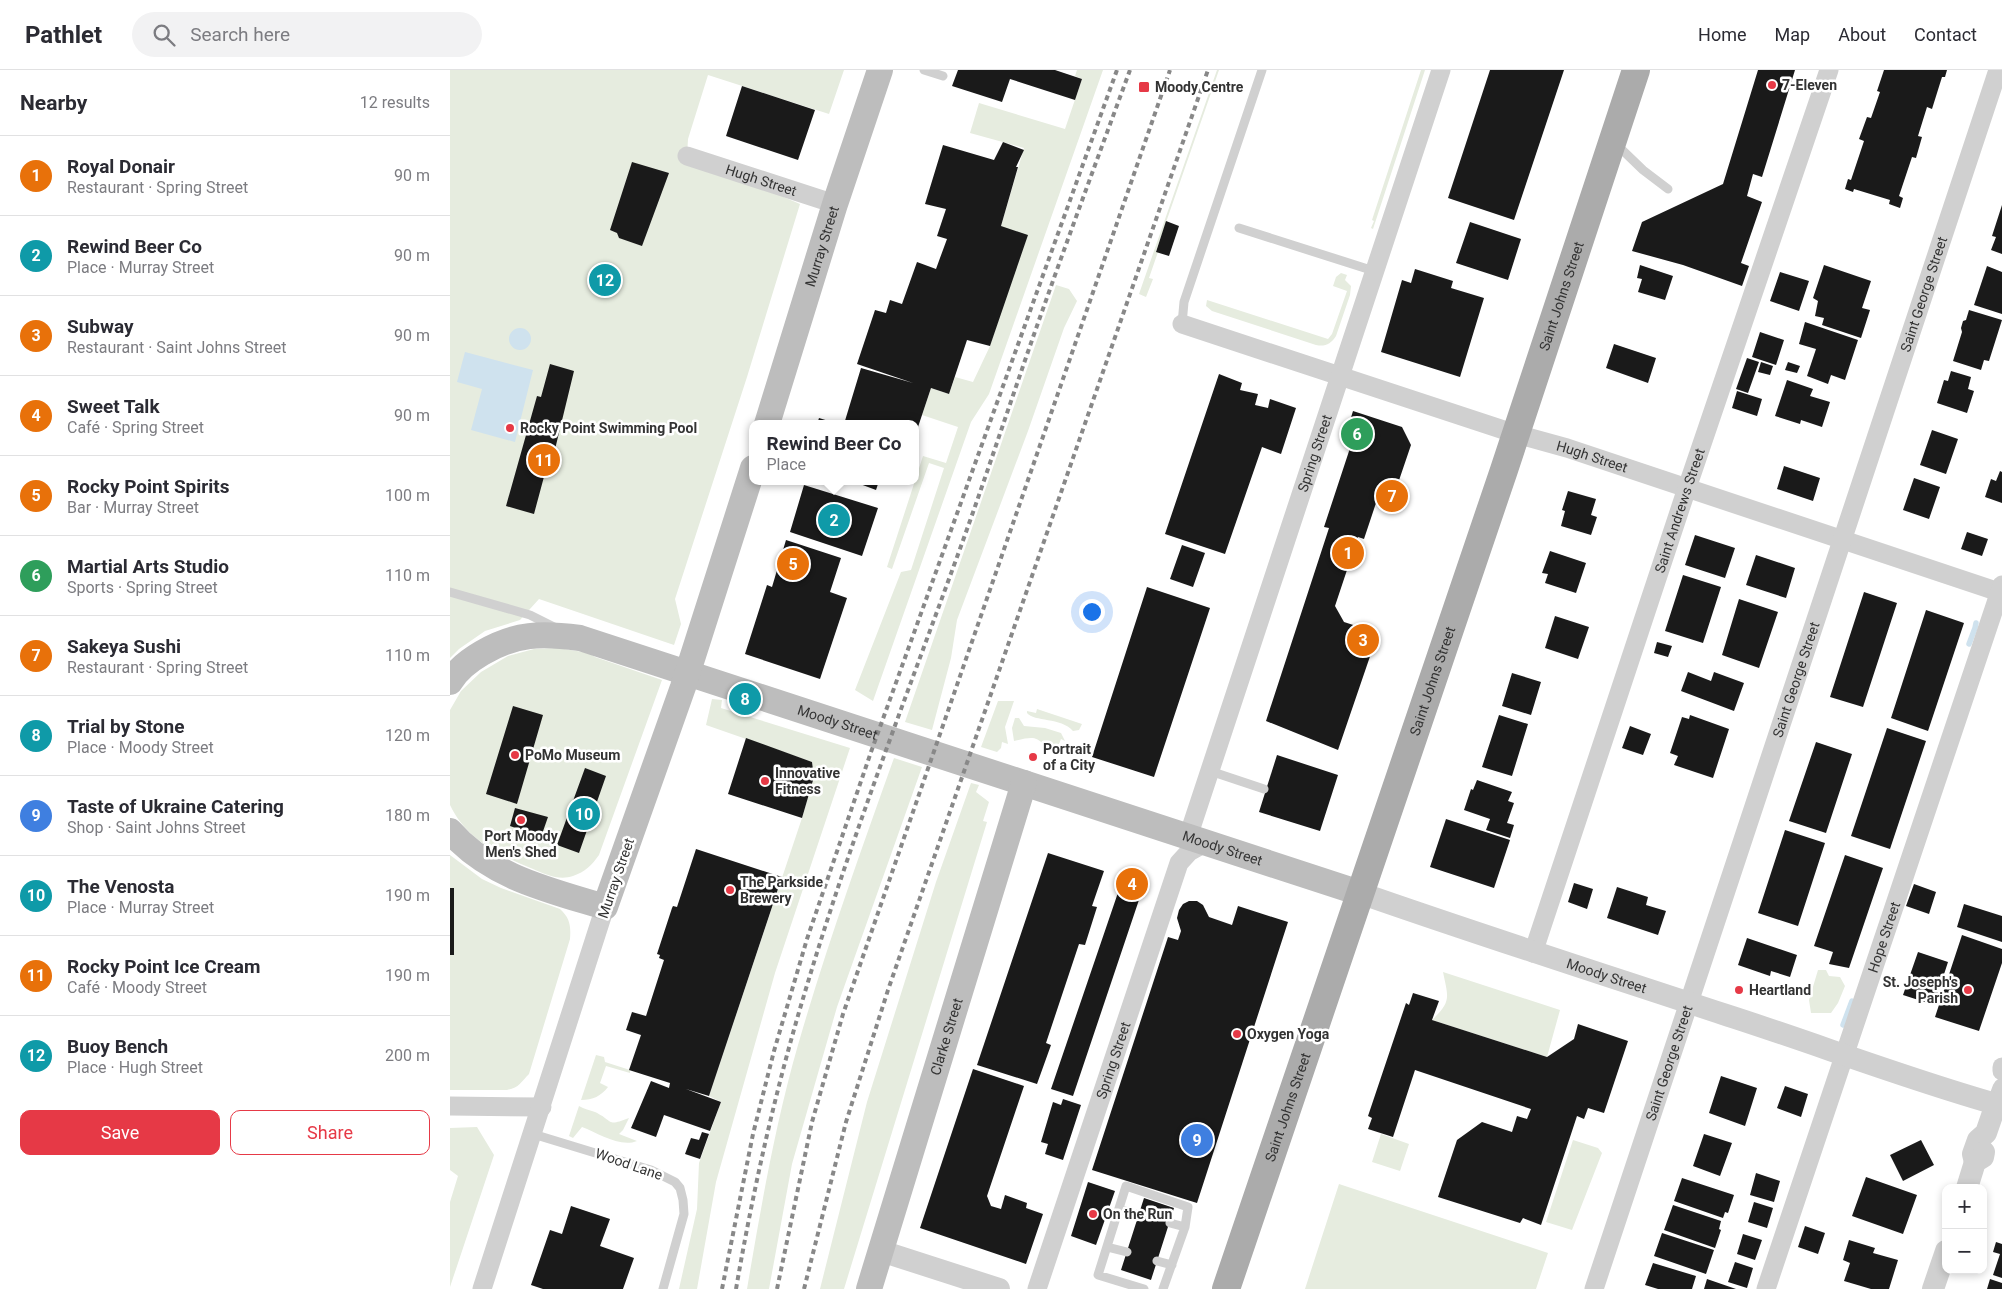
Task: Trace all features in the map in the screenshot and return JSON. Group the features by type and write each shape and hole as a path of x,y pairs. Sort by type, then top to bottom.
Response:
{"main road":[{"name":"Murray Street","path":"767,420 880,70"},
{"name":"Saint Johns Street","path":"1226,1289 1516,434 1636,70"},
{"name":"Murray Street","path":"605,908 683,687 749,481"},
{"name":"Moody Street","path":"450,682 472,659 508,640 536,634 589,641 1360,893"},
{"name":"Clarke Street","path":"868,1289 1024,784"},
{"path":"450,831 475,856 509,875 605,908"}],"street":[{"name":"Spring Street","path":"1037,1289 1179,863 1189,852 1196,840 1210,771 1441,70"},
{"name":"Saint Andrews Street","path":"1533,953 1687,488 1829,70"},
{"name":"Saint George Street","path":"1594,1289 1797,682 1842,540 1998,70"},
{"name":"Hugh Street","path":"687,156 836,204"},
{"name":"Hugh Street","path":"1182,324 1842,540 2001,590"},
{"name":"Hope Street","path":"1766,1289 2001,590"},
{"name":"Moody Street","path":"1360,893 1533,953 1689,1002 1843,1056 2000,1100"},
{"name":"Murray Street","path":"482,1289 605,908"},
{"path":"2002,1067 2002,1072"},
{"path":"1968,1184 1976,1162 1973,1154 1978,1140 1986,1133 2000,1100"},
{"path":"450,1106 542,1106"},
{"path":"881,1250 999,1289"},
{"path":"1933,1289 1942,1263"}],"lane":[{"path":"924,70 942,76"},
{"path":"1182,324 1184,302 1262,70"},
{"path":"1613,141 1643,170 1668,189"},
{"path":"1239,228 1374,272"},
{"path":"450,592 530,615 589,641"},
{"path":"1210,771 1264,789"},
{"name":"Wood Lane","path":"533,1134 651,1170 675,1182 680,1188 684,1214 663,1289"},
{"path":"1144,1289 1098,1275 1126,1186 1188,1207 1185,1227 1163,1289"},
{"path":"1118,1209 1139,1215"},
{"path":"1170,1223 1185,1227"},
{"path":"1107,1246 1127,1252"},
{"path":"1157,1261 1172,1265"}],"shaded area":[{"path":"450,70 844,70 829,114 708,75 688,139 687,156 800,204 747,377 675,599 681,624 674,645 539,599 520,620 485,631 459,649 450,658"},
{"path":"1077,70 1103,70 989,394 971,422 873,701 855,690 901,572 911,570 944,468 929,463 892,569 887,567 914,485 919,485 919,468 923,456 946,463 958,427 922,415 931,388 949,394 955,377 973,382 990,346 1008,290 1001,226 1024,148 970,133 979,103 1065,129 1082,79 1075,76"},
{"path":"1217,70 1219,70 1156,251 1158,252 1149,278 1153,279 1146,297 1139,294"},
{"path":"1421,70 1425,70 1373,229 1371,228 1374,221 1372,220"},
{"path":"1341,273 1347,275 1345,280 1351,286 1350,295 1336,336 1330,343 1322,346 1212,311 1206,306 1207,300 1328,339 1332,334 1347,291 1333,286 1336,277"},
{"path":"1056,285 1069,289 1077,301 1064,328 1028,431 957,620 951,658 932,730 905,722"},
{"path":"558,648 589,653 595,657 662,680 599,855 585,870 573,876 563,878 547,875 496,852 465,827 450,805 450,710 461,691 481,672 508,656 534,649"},
{"path":"712,699 722,700 721,708 850,748 775,973 716,1182 697,1289 679,1289 697,1209 699,1163 721,1102 709,1096 814,777 812,762 706,725"},
{"path":"998,701 1014,701 1005,727 1008,744 1002,742 1001,748 997,752 981,747"},
{"path":"1037,709 1082,724 1079,730 1073,731 1062,724 1035,718 1027,713 1027,711 1036,713"},
{"path":"1015,718 1019,718 1024,726 1045,728 1061,733 1065,741 1061,739 1059,744 1063,747 1056,751 1035,738 1014,741 1012,728"},
{"path":"894,758 922,767 837,1007 792,1164 769,1289 747,1289 775,1136 798,1045 856,865"},
{"path":"971,783 979,785 976,792 989,802 983,821 987,822 844,1289 820,1289 867,1102 936,882"},
{"path":"450,855 482,879 501,888 560,909 569,922 570,939 529,1074 520,1084 511,1089 450,1090 450,955 454,955 454,889 450,888"},
{"path":"1818,970 1826,970 1829,976 1840,977 1845,986 1838,1003 1831,1013 1811,1013 1809,1000"},
{"path":"1443,972 1560,1010 1547,1057 1432,1020 1446,1003 1447,993"},
{"path":"596,1055 604,1057 605,1062 630,1070 630,1073 606,1066 600,1083 608,1087 596,1097 581,1100"},
{"path":"579,1106 601,1115 610,1122 629,1118 619,1134 637,1141 623,1143 582,1127 573,1138 569,1136"},
{"path":"477,1127 494,1155 450,1287 450,1202 458,1176 450,1170 450,1128"},
{"path":"1381,1134 1409,1144 1400,1171 1372,1162"},
{"path":"1573,1140 1598,1148 1602,1153 1572,1230 1546,1222"},
{"path":"1339,1184 1548,1253 1536,1289 1305,1289"}],"water":[{"path":"520,328 528,331 531,339 528,347 520,350 512,347 509,339 512,331"},
{"path":"465,352 533,370 515,442 471,430 482,389 457,382"}],"building":[{"path":"958,70 1055,70 1082,79 1075,100 1010,79 1002,102 952,86"},
{"path":"1490,70 1564,70 1514,220 1448,198"},
{"path":"1758,70 1795,70 1762,177 1753,174 1747,196 1762,202 1741,263 1749,266 1742,286 1683,265 1632,251 1642,222 1723,184"},
{"path":"1884,70 1947,70 1945,77 1942,77 1932,109 1927,107 1918,136 1922,137 1916,158 1912,157 1899,196 1903,198 1900,208 1889,204 1890,200 1854,189 1853,192 1845,189 1848,179 1851,180 1864,141 1859,139 1867,117 1871,118 1880,92 1877,91"},
{"path":"742,86 815,110 798,160 726,136"},
{"path":"1003,142 1024,150 1016,167 1018,167 1001,226 1028,235 990,346 967,340 949,394 931,388 919,424 919,420 845,420 861,368 913,383 857,364 875,310 886,313 890,300 902,304 917,262 936,269 947,239 937,236 946,209 925,204 943,145 994,160"},
{"path":"632,162 669,173 642,246 619,238 617,233 610,230"},
{"path":"2002,205 2002,254 1991,250 1996,237 1992,236"},
{"path":"1166,221 1179,226 1169,256 1156,252"},
{"path":"1470,222 1521,239 1508,280 1456,263"},
{"path":"1640,265 1673,276 1665,300 1638,292 1642,279 1637,278"},
{"path":"1824,265 1871,281 1862,308 1870,310 1861,338 1822,325 1824,318 1815,316 1818,301 1813,298"},
{"path":"1987,266 2002,272 2002,314 1974,305"},
{"path":"1415,269 1453,281 1451,288 1484,298 1460,377 1381,352 1402,280 1411,283"},
{"path":"1780,272 1809,281 1799,311 1770,301"},
{"path":"1969,310 2002,320 1989,361 1984,360 1981,370 1953,361 1962,332 1963,321 1966,320"},
{"path":"1805,322 1858,340 1845,380 1831,375 1828,384 1807,376 1816,349 1799,344"},
{"path":"1760,332 1784,340 1776,365 1752,357"},
{"path":"1614,344 1656,358 1648,383 1606,368"},
{"path":"1747,358 1759,362 1748,393 1736,389"},
{"path":"1761,362 1773,366 1770,375 1758,372"},
{"path":"1788,362 1800,366 1797,373 1785,370"},
{"path":"550,364 574,371 549,474 545,473 534,514 506,506 537,396 541,397"},
{"path":"1951,371 1971,377 1968,389 1974,391 1967,413 1937,403 1944,380 1948,381"},
{"path":"1219,374 1242,383 1240,390 1258,394 1255,405 1268,408 1270,399 1296,408 1281,454 1262,447 1225,554 1165,534"},
{"path":"1787,380 1813,389 1810,396 1830,402 1822,427 1801,420 1800,424 1775,416"},
{"path":"1737,391 1762,399 1757,416 1732,408"},
{"path":"1353,411 1402,427 1411,445 1393,498 1379,494 1364,539 1358,537 1335,606 1344,622 1378,633 1338,750 1266,721 1329,528 1324,527 1353,439 1345,437"},
{"path":"1932,430 1958,439 1946,474 1920,465"},
{"path":"1784,466 1820,478 1813,501 1777,489"},
{"path":"2000,471 2002,472 2002,503 1985,497 1991,479 1996,481"},
{"path":"1914,478 1940,487 1929,519 1903,510"},
{"path":"804,485 878,508 862,556 790,532"},
{"path":"863,485 878,485 876,490"},
{"path":"1568,491 1596,499 1591,515 1597,517 1591,535 1561,526 1565,511 1562,510"},
{"path":"1967,532 1988,539 1982,556 1961,549"},
{"path":"1695,535 1735,548 1725,578 1685,565"},
{"path":"786,540 841,558 830,592 847,598 820,679 745,654 767,585 772,587"},
{"path":"1182,545 1205,553 1193,587 1170,579"},
{"path":"1550,551 1586,563 1576,593 1545,583 1548,574 1542,573"},
{"path":"1756,555 1795,568 1786,598 1746,585"},
{"path":"1683,575 1721,587 1703,643 1665,631"},
{"path":"1147,587 1210,608 1154,777 1092,757"},
{"path":"1864,592 1897,603 1863,707 1830,697"},
{"path":"1739,599 1778,612 1759,668 1722,655"},
{"path":"1926,610 1964,623 1928,731 1891,718"},
{"path":"1555,616 1589,627 1578,659 1545,648"},
{"path":"1657,642 1672,646 1668,657 1654,653"},
{"path":"1688,672 1711,681 1714,672 1744,683 1734,711 1681,691"},
{"path":"1512,673 1541,682 1531,715 1502,706"},
{"name":"PoMo Museum","path":"513,706 543,715 517,804 486,794"},
{"path":"1499,715 1528,724 1512,776 1482,767"},
{"path":"1690,715 1729,729 1713,778 1674,765 1678,756 1670,753 1682,717 1689,719"},
{"path":"1630,726 1651,734 1643,755 1622,748"},
{"path":"1887,728 1926,741 1890,849 1851,836"},
{"path":"746,738 812,762 814,777 802,818 728,794"},
{"path":"1816,742 1852,754 1826,833 1789,821"},
{"path":"1277,755 1338,775 1320,831 1259,812"},
{"path":"585,768 606,776 579,853 557,845"},
{"path":"1477,780 1512,792 1508,801 1514,803 1507,823 1514,825 1510,838 1486,830 1490,819 1464,810 1471,789 1473,790"},
{"path":"515,808 548,817 541,837 510,826"},
{"path":"1446,819 1510,840 1494,888 1430,867"},
{"path":"1785,830 1825,843 1798,926 1758,913"},
{"path":"696,849 782,877 709,1096 686,1089 721,1102 710,1131 664,1115 656,1137 631,1128 651,1081 669,1088 670,1083 629,1070 641,1035 626,1030 632,1012 646,1016 664,960 659,958 660,955 657,954 672,908 673,906 677,907"},
{"path":"1048,853 1104,871 1092,906 1097,907 1085,945 1079,944 1046,1043 1051,1045 1037,1084 977,1065"},
{"path":"1845,855 1883,868 1849,968 1829,964 1833,952 1814,946"},
{"path":"1124,875 1145,882 1073,1096 1051,1089"},
{"path":"1574,883 1593,889 1587,909 1568,902"},
{"path":"1914,884 1936,892 1929,914 1906,906"},
{"path":"1617,887 1648,897 1646,905 1666,911 1658,935 1607,918"},
{"path":"450,888 454,888 454,955 450,955"},
{"path":"1189,901 1197,901 1203,905 1209,917 1232,925 1238,906 1288,922 1197,1203 1092,1170 1168,937 1178,940 1181,931 1177,918 1179,910 1183,904"},
{"path":"1964,904 2002,916 2002,942 1957,927"},
{"name":"St. Joseph's Parish","path":"1962,935 2002,949 2002,963 1979,1031 1935,1017"},
{"path":"1747,938 1797,955 1790,977 1771,971 1770,976 1738,965"},
{"path":"1918,952 1948,962 1934,1005 1903,995"},
{"path":"1413,993 1439,1001 1432,1020 1547,1057 1574,1039 1578,1024 1628,1041 1604,1113 1588,1108 1584,1119 1577,1116 1541,1225 1523,1218 1520,1223 1438,1197 1457,1140 1482,1122 1512,1132 1517,1116 1527,1119 1531,1109 1415,1070 1393,1137 1368,1129 1372,1118 1368,1116 1406,1003 1409,1005"},
{"path":"973,1069 1024,1086 987,1196 991,1206 1001,1209 1005,1195 1027,1203 1026,1208 1043,1214 1026,1264 920,1228"},
{"path":"1721,1076 1757,1088 1745,1126 1709,1113"},
{"path":"1785,1086 1808,1094 1801,1117 1777,1108"},
{"path":"1063,1099 1081,1105 1063,1160 1045,1154 1048,1144 1041,1142 1053,1102 1061,1105"},
{"path":"702,1132 709,1134 700,1159 685,1154 691,1138 699,1140"},
{"path":"1704,1134 1732,1143 1720,1176 1693,1166"},
{"path":"1921,1140 1934,1165 1903,1181 1890,1155"},
{"path":"1756,1173 1780,1181 1774,1202 1750,1195"},
{"path":"1866,1177 1917,1195 1903,1234 1852,1216"},
{"path":"1682,1178 1734,1195 1728,1213 1725,1212 1723,1218 1674,1201"},
{"name":"On the Run","path":"1088,1182 1115,1191 1096,1245 1071,1236"},
{"path":"1144,1198 1174,1208 1151,1280 1121,1270"},
{"path":"1754,1202 1773,1208 1767,1228 1748,1222"},
{"path":"1673,1205 1721,1221 1719,1229 1721,1230 1715,1248 1664,1230"},
{"path":"571,1206 610,1219 600,1246 634,1258 623,1289 543,1289 531,1285 550,1230 562,1234"},
{"path":"1805,1226 1825,1233 1818,1254 1798,1247"},
{"path":"1662,1233 1714,1250 1706,1274 1654,1256"},
{"path":"1743,1234 1762,1240 1755,1260 1737,1254"},
{"path":"1849,1240 1875,1248 1873,1253 1898,1260 1889,1289 1871,1289 1844,1281 1850,1263 1843,1260"},
{"path":"1996,1242 2002,1244 2002,1278 1993,1275 2000,1254 1993,1252"},
{"path":"1735,1262 1753,1268 1747,1288 1728,1282"},
{"path":"1653,1263 1696,1276 1692,1289 1658,1289 1645,1285"},
{"path":"1707,1279 1736,1289 1704,1289"},
{"path":"1990,1279 2002,1283 2002,1289 1987,1289"}],"waterway":[{"path":"1969,644 1976,623"},
{"path":"1843,1025 1852,1001"}],"railway":[{"path":"722,1289 753,1134 774,1051 807,939 871,752 1117,70"},
{"path":"736,1289 750,1211 776,1096 824,930 878,774 965,535 1044,306 1130,70"},
{"path":"777,1289 812,1122 843,1014 1170,70"},
{"path":"804,1289 846,1122 888,990 1208,70"}],"place":[{"name":"7-Eleven","path":"1772,85"},
{"name":"Moody Centre","path":"1144,87"},
{"name":"Buoy Bench","path":"605,280"},
{"name":"Rocky Point Swimming Pool","path":"510,428"},
{"name":"Martial Arts Studio","path":"1357,434"},
{"name":"Rocky Point Ice Cream","path":"544,460"},
{"name":"Sakeya Sushi","path":"1392,496"},
{"name":"Rewind Beer Co","path":"834,520"},
{"name":"Royal Donair","path":"1348,553"},
{"name":"Rocky Point Spirits","path":"793,564"},
{"name":"Subway","path":"1363,640"},
{"name":"Trial by Stone","path":"745,699"},
{"name":"PoMo Museum","path":"515,755"},
{"name":"Portrait of a City","path":"1033,757"},
{"name":"Innovative Fitness","path":"765,781"},
{"name":"The Venosta","path":"584,814"},
{"name":"Port Moody Men's Shed","path":"521,820"},
{"name":"Sweet Talk","path":"1132,884"},
{"name":"The Parkside Brewery","path":"730,890"},
{"name":"Heartland","path":"1739,990"},
{"name":"St. Joseph's Parish","path":"1968,990"},
{"name":"Oxygen Yoga","path":"1237,1034"},
{"name":"Taste of Ukraine Catering","path":"1197,1140"},
{"name":"On the Run","path":"1093,1214"}]}
